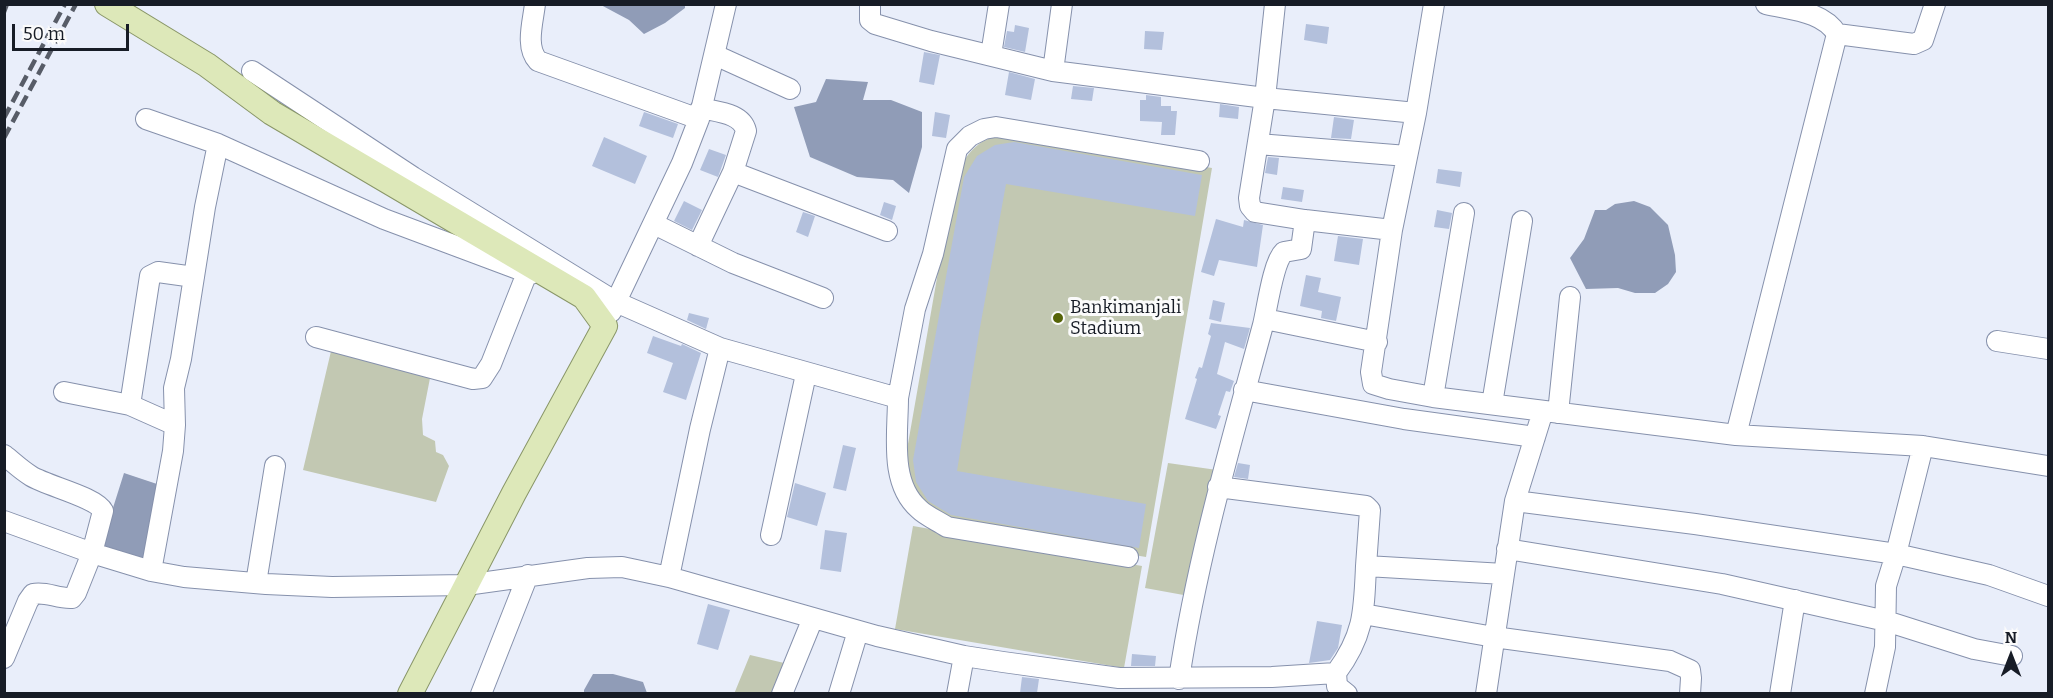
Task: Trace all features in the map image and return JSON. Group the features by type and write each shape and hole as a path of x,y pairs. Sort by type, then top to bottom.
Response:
{"main road":[{"path":"107,4 207,65 272,113 584,297 604,326 410,693"}],"street":[{"path":"535,4 531,47 532,54 538,61 700,113 735,117 742,121 746,131 733,172 698,246"},
{"path":"604,326 682,163 700,113 726,4"},
{"path":"870,4 870,20 875,24 1053,71 1265,98 1416,113"},
{"path":"991,55 999,4"},
{"path":"1053,71 1062,4"},
{"path":"1275,4 1250,206 1255,212 1264,215 1392,230"},
{"path":"1434,4 1416,113 1392,230 1371,372 1373,384 1433,397 1736,435 1923,446 2049,466"},
{"path":"1736,435 1837,34 1832,26 1822,18 1766,4"},
{"path":"1837,34 1914,44 1923,39 1935,4"},
{"path":"715,55 790,89"},
{"path":"252,71 413,177 616,302 720,348 898,398"},
{"path":"146,119 218,144 384,219 572,290"},
{"path":"1128,557 946,526 920,511 909,499 902,485 898,468 898,398 915,309 933,254 957,149 970,136 984,129 996,128 1198,161"},
{"path":"151,570 173,451 174,388 218,144"},
{"path":"1258,144 1407,156"},
{"path":"733,172 887,231"},
{"path":"1433,397 1464,213"},
{"path":"1179,679 1187,624 1218,487 1265,319 1280,256 1284,252 1301,249 1305,220"},
{"path":"1492,404 1522,221"},
{"path":"654,224 733,263 823,298"},
{"path":"130,405 150,276 158,272 194,278"},
{"path":"316,337 473,379 482,378 491,364 527,273"},
{"path":"1486,693 1515,501 1535,437 1551,412 1570,297"},
{"path":"1265,319 1377,342"},
{"path":"1997,341 2049,349"},
{"path":"669,576 690,473 720,348"},
{"path":"771,535 806,374"},
{"path":"1244,390 1404,419 1535,437"},
{"path":"64,392 130,405 175,425"},
{"path":"1875,693 1885,647 1886,586 1923,446"},
{"path":"4,455 31,476 100,506 103,511 92,553 76,593 72,598 33,594 4,658"},
{"path":"256,583 275,466"},
{"path":"1218,487 1366,506 1371,510 1364,614 1354,646 1336,673 1337,686 1347,693"},
{"path":"1515,501 1695,524 1896,554 1989,575 2049,596"},
{"path":"4,521 92,553 184,577 332,587 466,585 588,568 622,567 669,576 858,631 964,656 1119,678 1179,679 1210,686 1336,673"},
{"path":"1507,549 1722,584 1886,621 1974,649 2012,656"},
{"path":"1366,566 1504,574"},
{"path":"481,693 528,575"},
{"path":"1780,693 1795,600"},
{"path":"1364,614 1494,637 1670,661 1690,670 1690,693"},
{"path":"783,693 813,618"},
{"path":"839,693 858,631"},
{"path":"957,693 964,656"}],"green space":[{"name":"Bankimanjali Stadium","path":"1009,133 1212,168 1146,557 948,524 908,487 905,461 955,175 976,146 990,138"},
{"path":"332,347 431,373 422,419 423,435 435,441 436,452 443,455 449,466 436,502 303,470"},
{"path":"1168,463 1217,470 1189,596 1145,588"},
{"path":"913,526 1142,566 1124,668 895,629"},
{"path":"750,655 797,666 787,693 734,694"}],"water":[{"path":"601,5 685,5 685,8 665,23 644,34 629,20"},
{"path":"826,79 868,82 863,100 891,100 922,112 922,147 909,193 893,180 857,177 810,157 794,107 816,102"},
{"path":"1634,201 1650,207 1668,225 1675,255 1676,272 1668,284 1655,293 1635,293 1618,288 1586,289 1570,258 1584,239 1595,210 1606,210 1615,204"},
{"path":"124,473 163,486 152,563 100,549"},
{"path":"593,674 613,674 643,682 647,693 584,693"}],"building":[{"path":"1306,24 1329,27 1327,44 1304,40"},
{"path":"1015,25 1029,28 1025,52 1004,47 1007,31 1014,32"},
{"path":"1145,31 1164,32 1162,50 1144,49"},
{"path":"924,52 940,55 934,85 919,82"},
{"path":"1009,72 1035,79 1031,100 1005,95"},
{"path":"1073,86 1094,88 1092,101 1071,99"},
{"path":"1146,95 1161,97 1161,106 1171,106 1171,111 1177,111 1175,135 1161,135 1162,122 1140,121 1140,100 1146,100"},
{"path":"1220,104 1239,107 1238,119 1219,117"},
{"path":"644,112 678,124 673,138 639,126"},
{"path":"935,112 950,115 946,138 932,136"},
{"path":"1334,117 1354,120 1351,139 1331,138"},
{"path":"604,137 647,156 635,184 592,166"},
{"path":"1014,142 1202,175 1195,216 1006,184 979,333 957,471 1146,504 1139,548 951,515 928,501 916,482 913,460 964,177 977,156 995,145"},
{"path":"709,149 726,155 718,177 700,170"},
{"path":"1268,157 1279,158 1277,175 1265,173"},
{"path":"1438,169 1462,172 1460,187 1436,183"},
{"path":"1283,187 1304,190 1302,202 1281,199"},
{"path":"684,201 702,210 692,230 674,221"},
{"path":"884,202 896,206 892,220 880,215"},
{"path":"1437,210 1452,213 1449,229 1434,227"},
{"path":"803,212 815,216 808,237 796,232"},
{"path":"1216,219 1243,227 1244,220 1263,225 1257,267 1219,260 1214,276 1201,272"},
{"path":"1338,236 1363,239 1359,265 1334,261"},
{"path":"1306,275 1321,278 1318,292 1341,297 1336,321 1321,318 1322,311 1300,306"},
{"path":"1213,300 1225,303 1221,322 1209,319"},
{"path":"689,313 709,318 706,329 687,320"},
{"path":"1211,323 1250,328 1244,349 1225,342 1217,374 1234,381 1230,392 1226,391 1216,429 1185,419 1197,379 1195,378 1199,367 1202,368 1211,336 1208,334"},
{"path":"653,336 681,346 682,344 701,353 686,400 663,392 673,363 647,353"},
{"path":"843,445 856,448 846,491 833,488"},
{"path":"1238,463 1250,465 1248,479 1234,477"},
{"path":"795,483 826,493 817,526 787,517"},
{"path":"825,530 847,533 841,572 820,569"},
{"path":"708,604 730,610 718,650 697,644"},
{"path":"1317,621 1342,625 1338,648 1330,660 1309,663"},
{"path":"1132,654 1156,656 1155,666 1131,666"},
{"path":"1022,677 1039,679 1037,693 1020,693"}],"railway":[{"path":"4,12 7,4"},
{"path":"4,118 65,4"},
{"path":"4,138 76,4"}],"place":[{"name":"Bankimanjali Stadium","path":"1058,318"}]}
